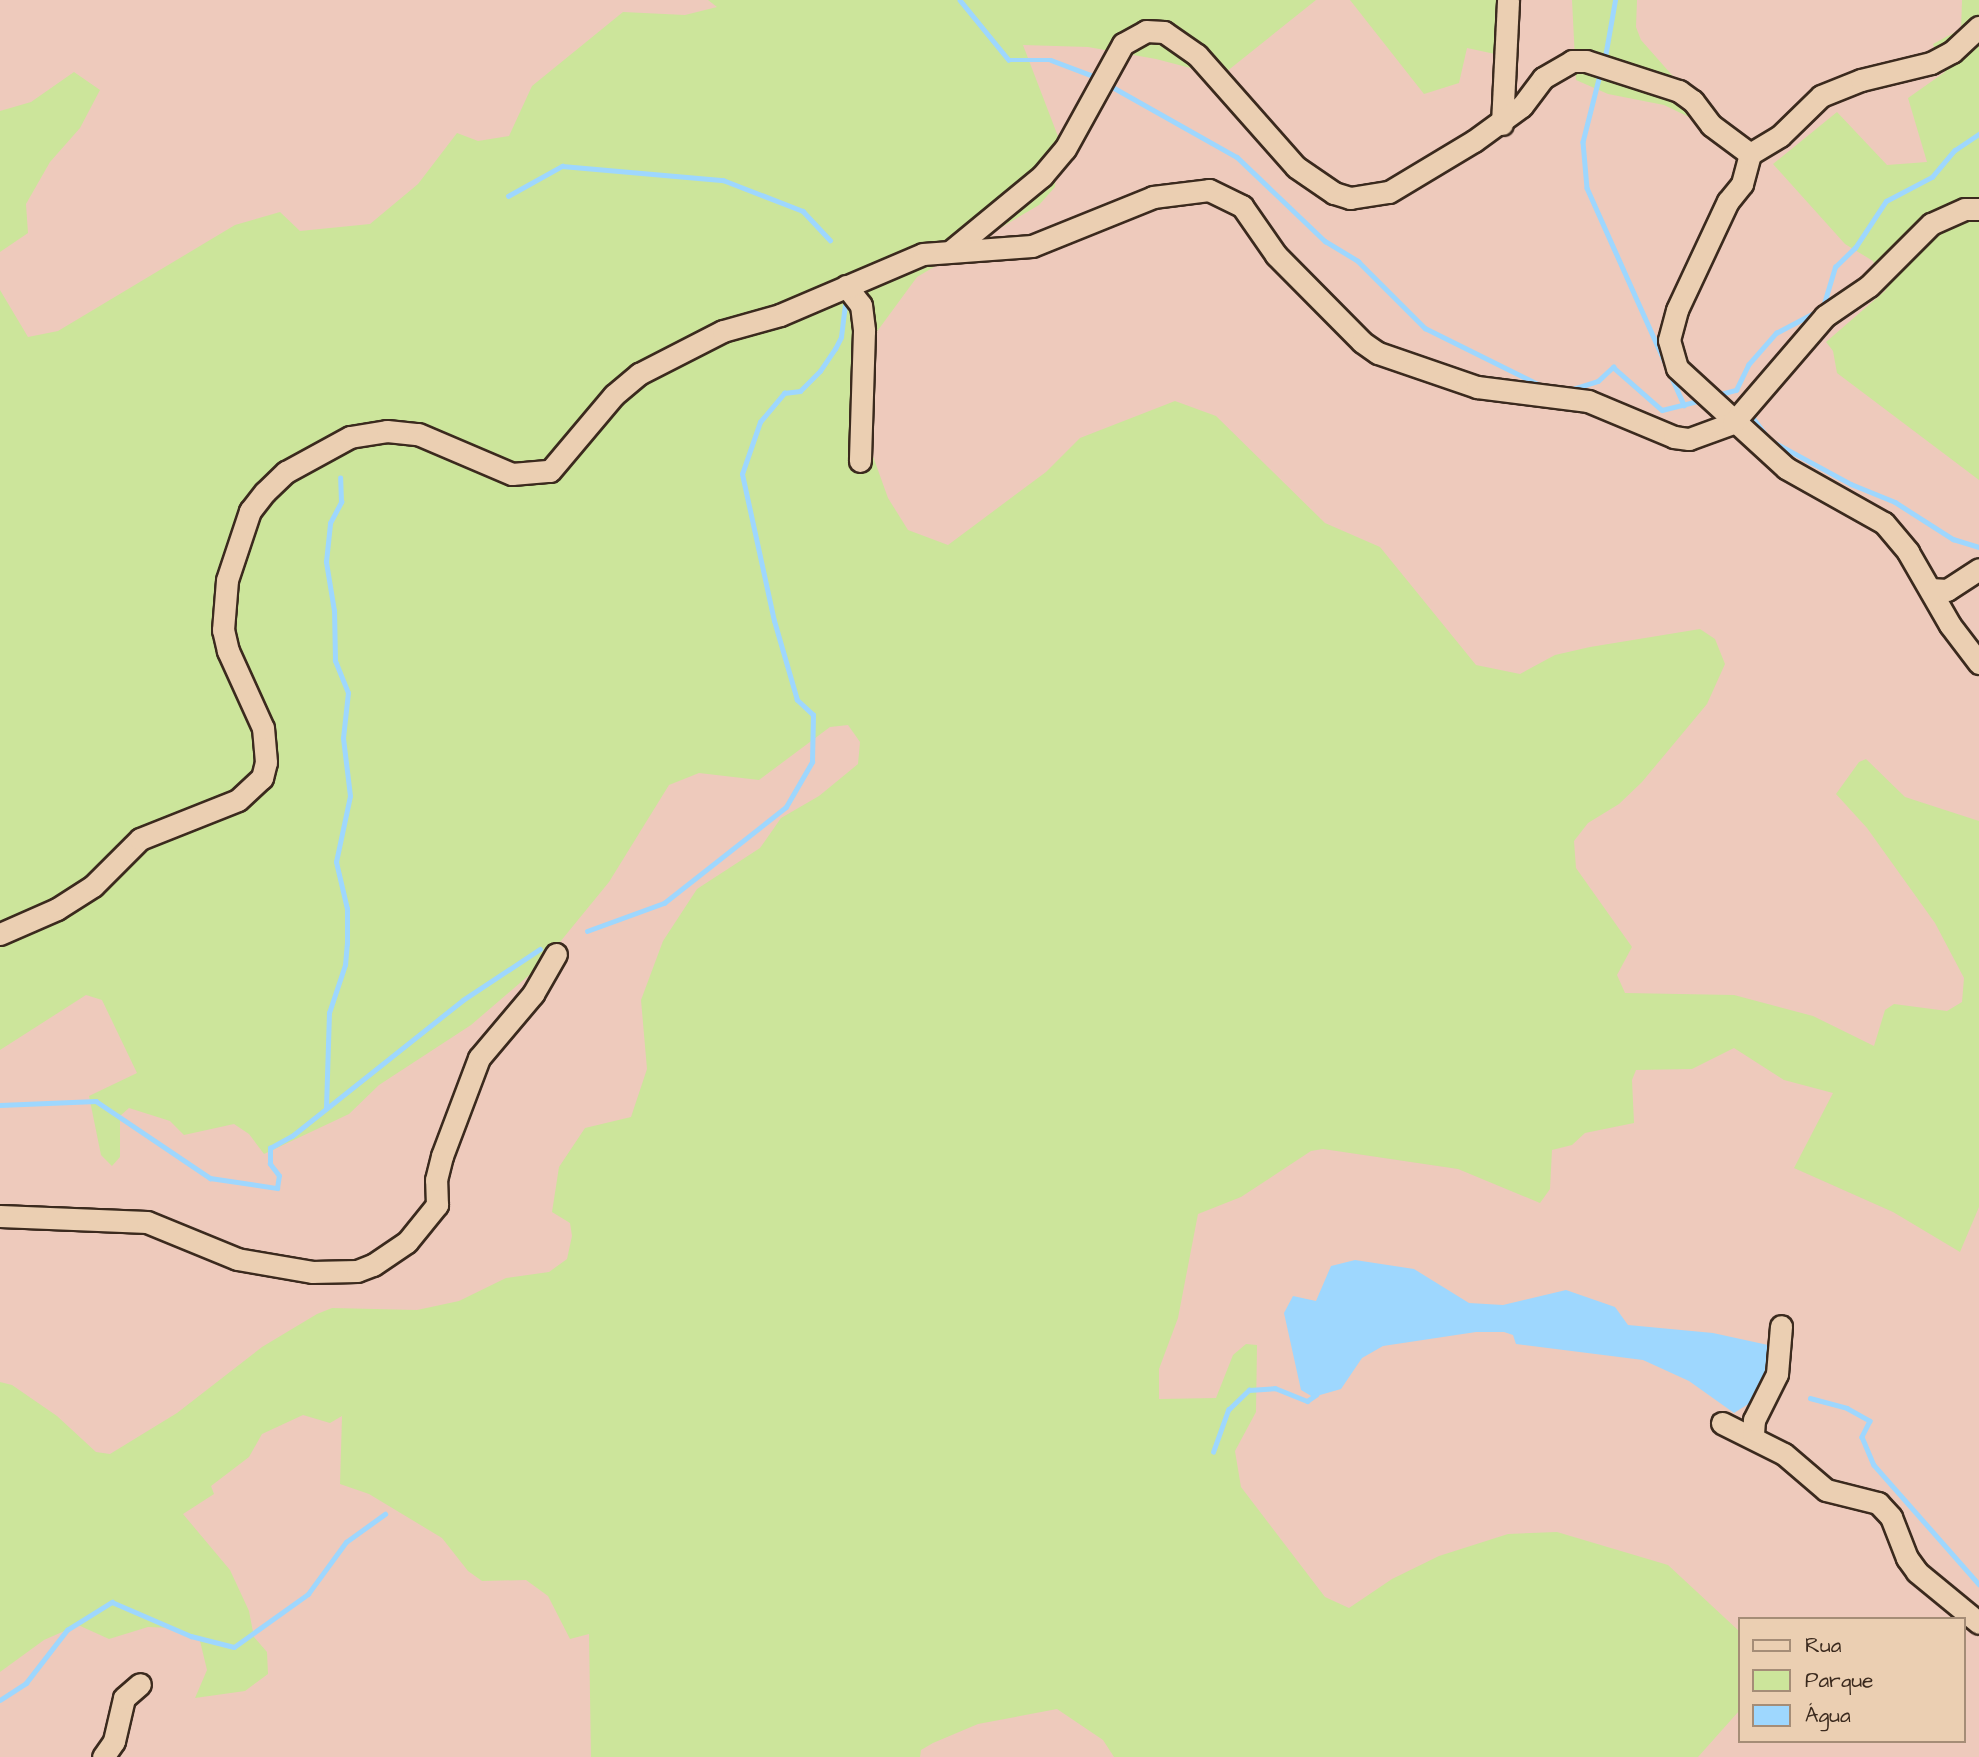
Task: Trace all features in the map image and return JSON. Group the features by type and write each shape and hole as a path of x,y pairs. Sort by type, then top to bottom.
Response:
{"street":[{"path":"1502,124 1508,0"},
{"path":"1979,27 1961,45 1931,63 1861,80 1821,96 1780,136 1750,154 1742,184 1728,201 1677,310 1670,340 1677,368 1733,423 1786,468 1884,523 1979,663"},
{"path":"952,250 1042,176 1065,149 1123,44 1146,31 1164,32 1196,55 1296,167 1334,193 1350,198 1389,192 1502,124 1556,67 1586,61 1679,91 1693,101 1711,125 1750,154"},
{"path":"0,934 57,909 93,886 140,839 238,800 262,778 266,762 263,728 228,651 224,609 227,580 250,512 285,472 350,437 387,431 442,442 512,474 550,471 614,395 639,374 723,331 780,315 923,254 1032,246 1153,197 1209,190 1242,206 1276,255 1362,342 1390,358 1477,387 1588,401 1674,437 1700,437 1733,423 1825,316 1878,278 1914,238 1946,216 1979,209"},
{"path":"846,286 861,305 864,331 860,461"},
{"path":"1930,589 1947,590 1979,569"},
{"path":"0,1216 147,1222 193,1237 214,1252 237,1259 312,1272 356,1270 373,1265 407,1242 437,1205 436,1180 442,1156 479,1058 533,994 556,954"},
{"path":"1752,1434 1751,1427 1777,1374 1782,1326"},
{"path":"1722,1423 1752,1434 1826,1490 1867,1498 1885,1508 1917,1572 1979,1623"},
{"path":"103,1757 114,1741 124,1698 140,1684"}],"green space":[{"path":"708,0 1316,0 1221,76 1156,59 1088,47 1023,45 1059,139 1055,187 1039,205 917,277 870,341 860,420 888,498 908,530 948,545 1046,472 1080,438 1175,401 1216,416 1325,523 1380,547 1476,665 1520,674 1555,655 1590,647 1700,629 1715,639 1725,664 1707,704 1642,782 1619,804 1588,823 1574,841 1576,868 1632,947 1617,975 1625,993 1734,995 1813,1016 1874,1046 1885,1010 1894,1004 1947,1011 1962,1002 1964,978 1935,923 1867,828 1836,794 1859,762 1866,759 1905,797 1979,821 1979,1207 1960,1252 1893,1212 1794,1168 1833,1093 1784,1080 1734,1048 1692,1069 1636,1070 1632,1080 1634,1123 1585,1133 1572,1145 1552,1150 1550,1189 1540,1203 1458,1169 1323,1149 1311,1151 1241,1197 1198,1214 1178,1318 1159,1369 1159,1399 1216,1398 1233,1355 1246,1344 1257,1345 1256,1412 1235,1451 1241,1487 1325,1597 1349,1608 1392,1579 1439,1556 1508,1534 1557,1532 1668,1565 1738,1630 1738,1712 1698,1757 1114,1757 1103,1740 1057,1709 978,1724 933,1743 921,1750 920,1757 591,1757 589,1634 570,1639 548,1596 526,1580 482,1581 468,1571 442,1538 369,1494 340,1484 342,1416 330,1423 303,1415 262,1434 249,1457 211,1486 214,1494 183,1514 230,1570 249,1611 254,1637 267,1652 268,1674 245,1691 195,1698 207,1670 200,1641 171,1628 148,1627 109,1639 78,1625 44,1640 0,1672 0,1382 12,1385 57,1416 96,1452 110,1454 177,1413 262,1347 317,1314 332,1308 417,1310 459,1301 506,1278 549,1272 567,1259 572,1236 570,1223 552,1212 559,1167 585,1128 631,1117 647,1069 641,1000 663,941 697,889 760,848 781,818 819,796 858,764 860,742 848,725 830,727 759,780 699,773 669,785 609,882 542,964 471,1025 379,1085 349,1114 264,1154 249,1134 234,1124 184,1135 170,1121 129,1108 120,1116 120,1157 112,1166 101,1155 89,1096 137,1073 102,1000 86,995 0,1050 0,290 28,337 58,331 235,225 280,212 300,231 370,224 418,184 457,133 478,141 509,136 532,86 623,12 685,15 717,7"},
{"path":"1350,0 1509,0 1509,57 1467,48 1459,83 1424,94"},
{"path":"1572,0 1637,0 1636,27 1641,40 1686,91 1695,107 1691,118 1664,105 1608,94 1576,80"},
{"path":"1962,0 1979,0 1979,480 1837,373 1833,351 1826,342 1886,290 1873,261 1845,244 1773,164 1837,112 1887,165 1927,162 1908,98 1945,72 1933,44 1961,29"},
{"path":"74,72 100,90 80,128 50,162 26,204 28,233 0,252 0,111 31,102"}],"water":[{"path":"1355,1260 1414,1269 1469,1303 1503,1305 1566,1290 1615,1307 1628,1325 1713,1333 1768,1345 1771,1370 1750,1403 1734,1413 1689,1381 1643,1360 1516,1344 1513,1335 1504,1332 1476,1332 1383,1346 1362,1358 1341,1389 1313,1397 1301,1390 1284,1313 1293,1296 1316,1301 1331,1266"}],"waterway":[{"path":"960,0 1009,60 1051,60 1091,75"},
{"path":"1605,57 1615,0"},
{"path":"1600,75 1583,142 1587,188 1684,405"},
{"path":"1109,85 1237,157 1325,241 1358,261 1425,328 1540,385"},
{"path":"1823,307 1835,267 1855,248 1886,201 1932,177 1955,150 1979,134"},
{"path":"508,196 562,166 723,180 803,211 830,240"},
{"path":"587,931 664,903 786,807 812,762 813,715 797,700 774,621 742,474 760,422 784,393 800,391 820,371 835,349 841,337 845,303"},
{"path":"1717,395 1736,390 1748,365 1776,333 1816,312"},
{"path":"1573,389 1598,381 1613,367 1662,410 1697,401"},
{"path":"1751,415 1770,440 1851,484 1895,502 1953,539 1979,547"},
{"path":"326,1108 329,1013 345,965 347,944 347,909 336,862 350,796 343,738 348,693 335,661 334,611 326,562 330,523 341,502 340,478"},
{"path":"0,1105 96,1101 210,1178 277,1188 279,1176 270,1164 270,1148 292,1136 463,1000 540,949"},
{"path":"1213,1452 1228,1410 1249,1390 1275,1388 1307,1401 1316,1395"},
{"path":"1810,1398 1847,1408 1870,1421 1862,1437 1874,1465 1979,1584"},
{"path":"0,1700 26,1683 67,1630 112,1602 191,1636 234,1647 308,1594 346,1542 385,1514"}]}
